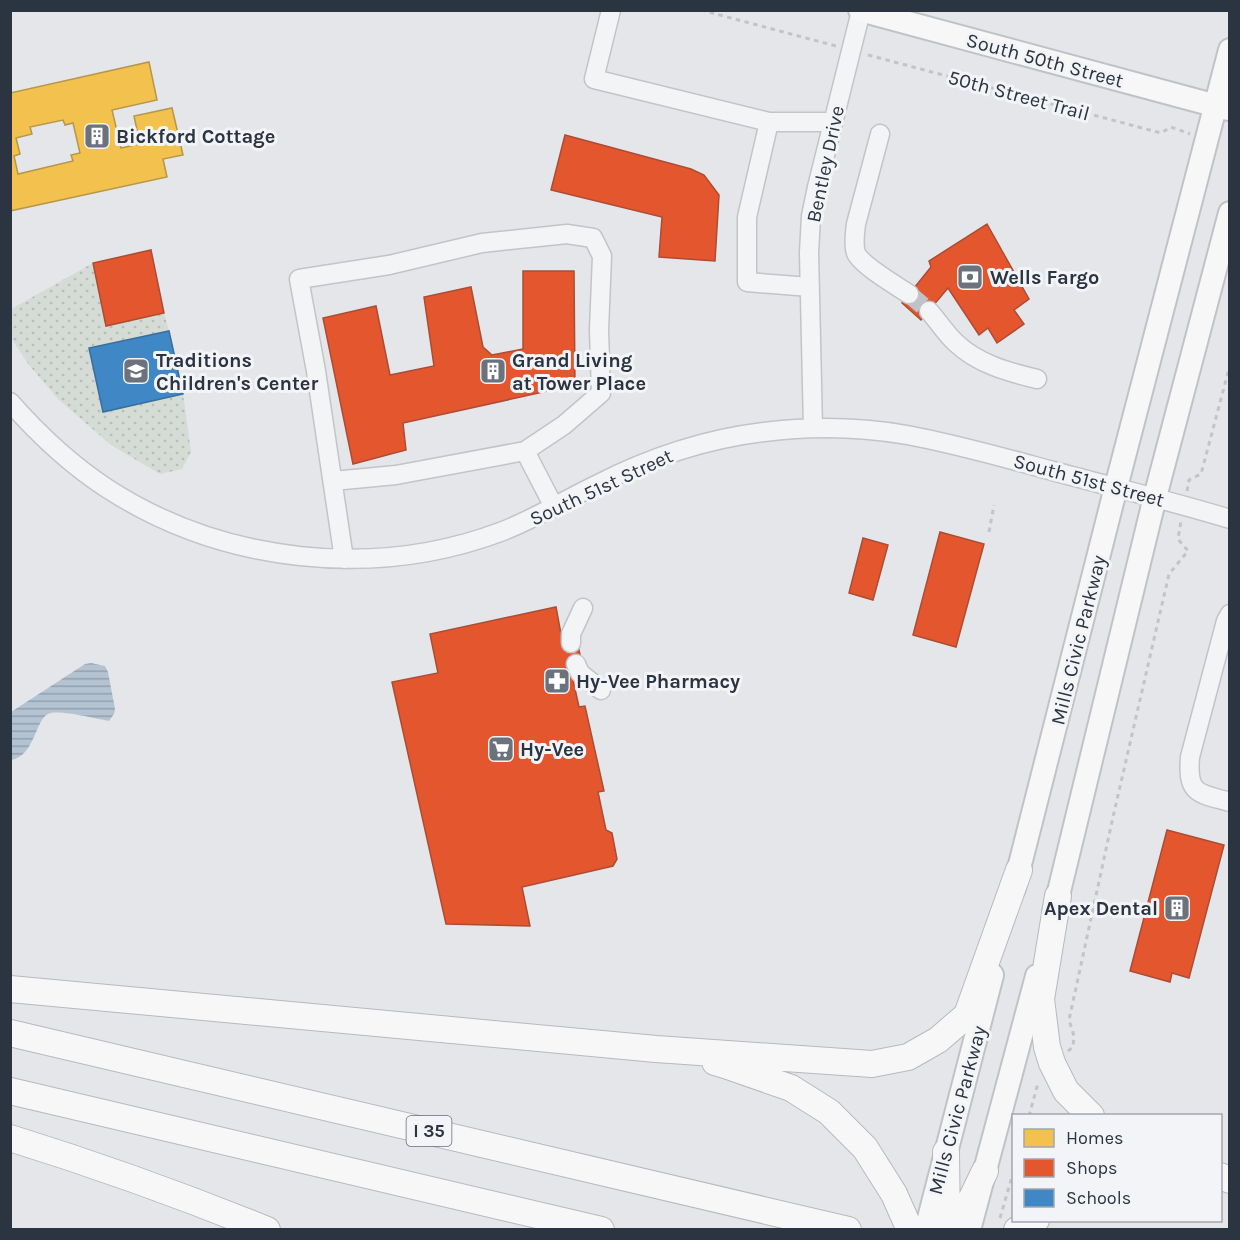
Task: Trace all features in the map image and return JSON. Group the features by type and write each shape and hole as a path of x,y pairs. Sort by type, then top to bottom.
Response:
{"highway":[{"path":"10,989 656,1049 872,1064 908,1057 938,1040 967,1015 1019,870"},
{"path":"1058,896 1041,999 1047,1047 1066,1091 1089,1114"},
{"name":"I 35","path":"10,1033 848,1230"},
{"path":"656,1049 725,1065 791,1088 829,1112 865,1148 894,1194 910,1230"},
{"path":"10,1091 601,1230"},
{"path":"10,1138 164,1189 267,1230"},
{"path":"946,1152 955,1218"},
{"path":"955,1218 985,1171"}],"main road":[{"name":"South 50th Street","path":"860,11 1222,108"},
{"name":"Mills Civic Parkway","path":"946,1152 1116,487 1222,108 1230,50"},
{"name":"Mills Civic Parkway","path":"985,1171 1058,896 1155,497 1230,213"},
{"name":"Mills Civic Parkway","path":"926,1230 955,1218"}],"street":[{"path":"611,10 594,79 769,122 833,122"},
{"name":"Bentley Drive","path":"813,428 809,252 811,216 860,11"},
{"path":"769,122 747,217 747,282 810,287"},
{"path":"880,134 856,224 856,253 863,262 909,294"},
{"path":"333,482 396,475 525,451 564,425 601,393 599,330 602,256 593,238 567,234 482,243 389,265 299,279 344,559"},
{"path":"929,311 956,343 967,352 999,369 1037,379"},
{"name":"South 51st Street","path":"10,402 61,453 104,486 163,519 248,548 292,556 376,558 418,554 462,544 502,531 544,513 594,485 677,451 753,434 813,428 857,429 904,434 950,444 1155,497 1230,519"},
{"path":"525,451 554,507"},
{"path":"571,643 571,634 583,608"},
{"path":"1230,614 1226,621 1190,757 1189,770 1192,784 1200,794 1230,802"},
{"path":"576,664 580,673 601,690"}],"path":[{"path":"701,10 834,46"},
{"name":"50th Street Trail","path":"865,54 1161,133 1171,127"},
{"path":"1189,480 1201,474 1230,365"},
{"path":"989,532 994,505"},
{"path":"1030,1114 1041,1072 1073,1047 1074,1036 1069,1020 1159,620 1170,574 1188,551 1178,539"}],"shaded area":[{"path":"93,263 107,325 164,313 169,331 90,348 103,411 183,394 191,452 182,469 160,474 111,445 58,399 29,365 11,338 11,309"}],"water":[{"path":"85,664 105,666 108,672 115,709 109,721 68,713 48,714 40,723 25,752 11,760 11,712"}],"building: Homes":[{"name":"Bickford Cottage","path":"149,62 157,100 112,110 121,148 140,144 134,116 172,108 183,155 163,159 167,177 10,211 10,93","holes":["63,120 65,125 73,123 80,153 71,155 73,161 18,174 14,156 20,154 16,138 32,134 30,127"]}],"building: Shops":[{"path":"565,135 691,169 704,175 719,195 715,261 659,257 662,217 551,190"},
{"name":"Wells Fargo","path":"987,224 1029,299 1014,310 1024,324 997,343 988,328 979,335 948,288 921,320 902,303 931,267 929,261"},
{"path":"151,250 164,313 106,326 93,263"},
{"name":"Grand Living at Tower Place","path":"523,271 574,271 575,385 403,423 406,450 353,464 323,318 376,306 390,375 434,366 424,297 471,287 483,347 492,355 523,349"},
{"path":"940,532 984,544 956,647 913,635"},
{"path":"863,538 888,545 873,600 849,593"},
{"name":"Hy-Vee","path":"556,607 563,645 577,642 582,663 570,666 579,707 585,706 604,791 598,792 606,830 612,833 617,859 613,866 522,887 530,926 446,924 392,682 438,673 430,634"},
{"name":"Apex Dental","path":"1167,830 1224,845 1189,978 1172,973 1170,982 1130,971"}],"building: Schools":[{"name":"Traditions Children's Center","path":"169,331 183,394 103,412 89,348"}],"tunnel":[{"path":"909,294 929,311"}],"place":[{"name":"Bickford Cottage","path":"97,136"},
{"name":"Wells Fargo","path":"970,277"},
{"name":"Traditions Children's Center","path":"136,371"},
{"name":"Grand Living at Tower Place","path":"493,371"},
{"name":"Hy-Vee Pharmacy","path":"557,681"},
{"name":"Hy-Vee","path":"501,749"},
{"name":"Apex Dental","path":"1177,908"}]}
